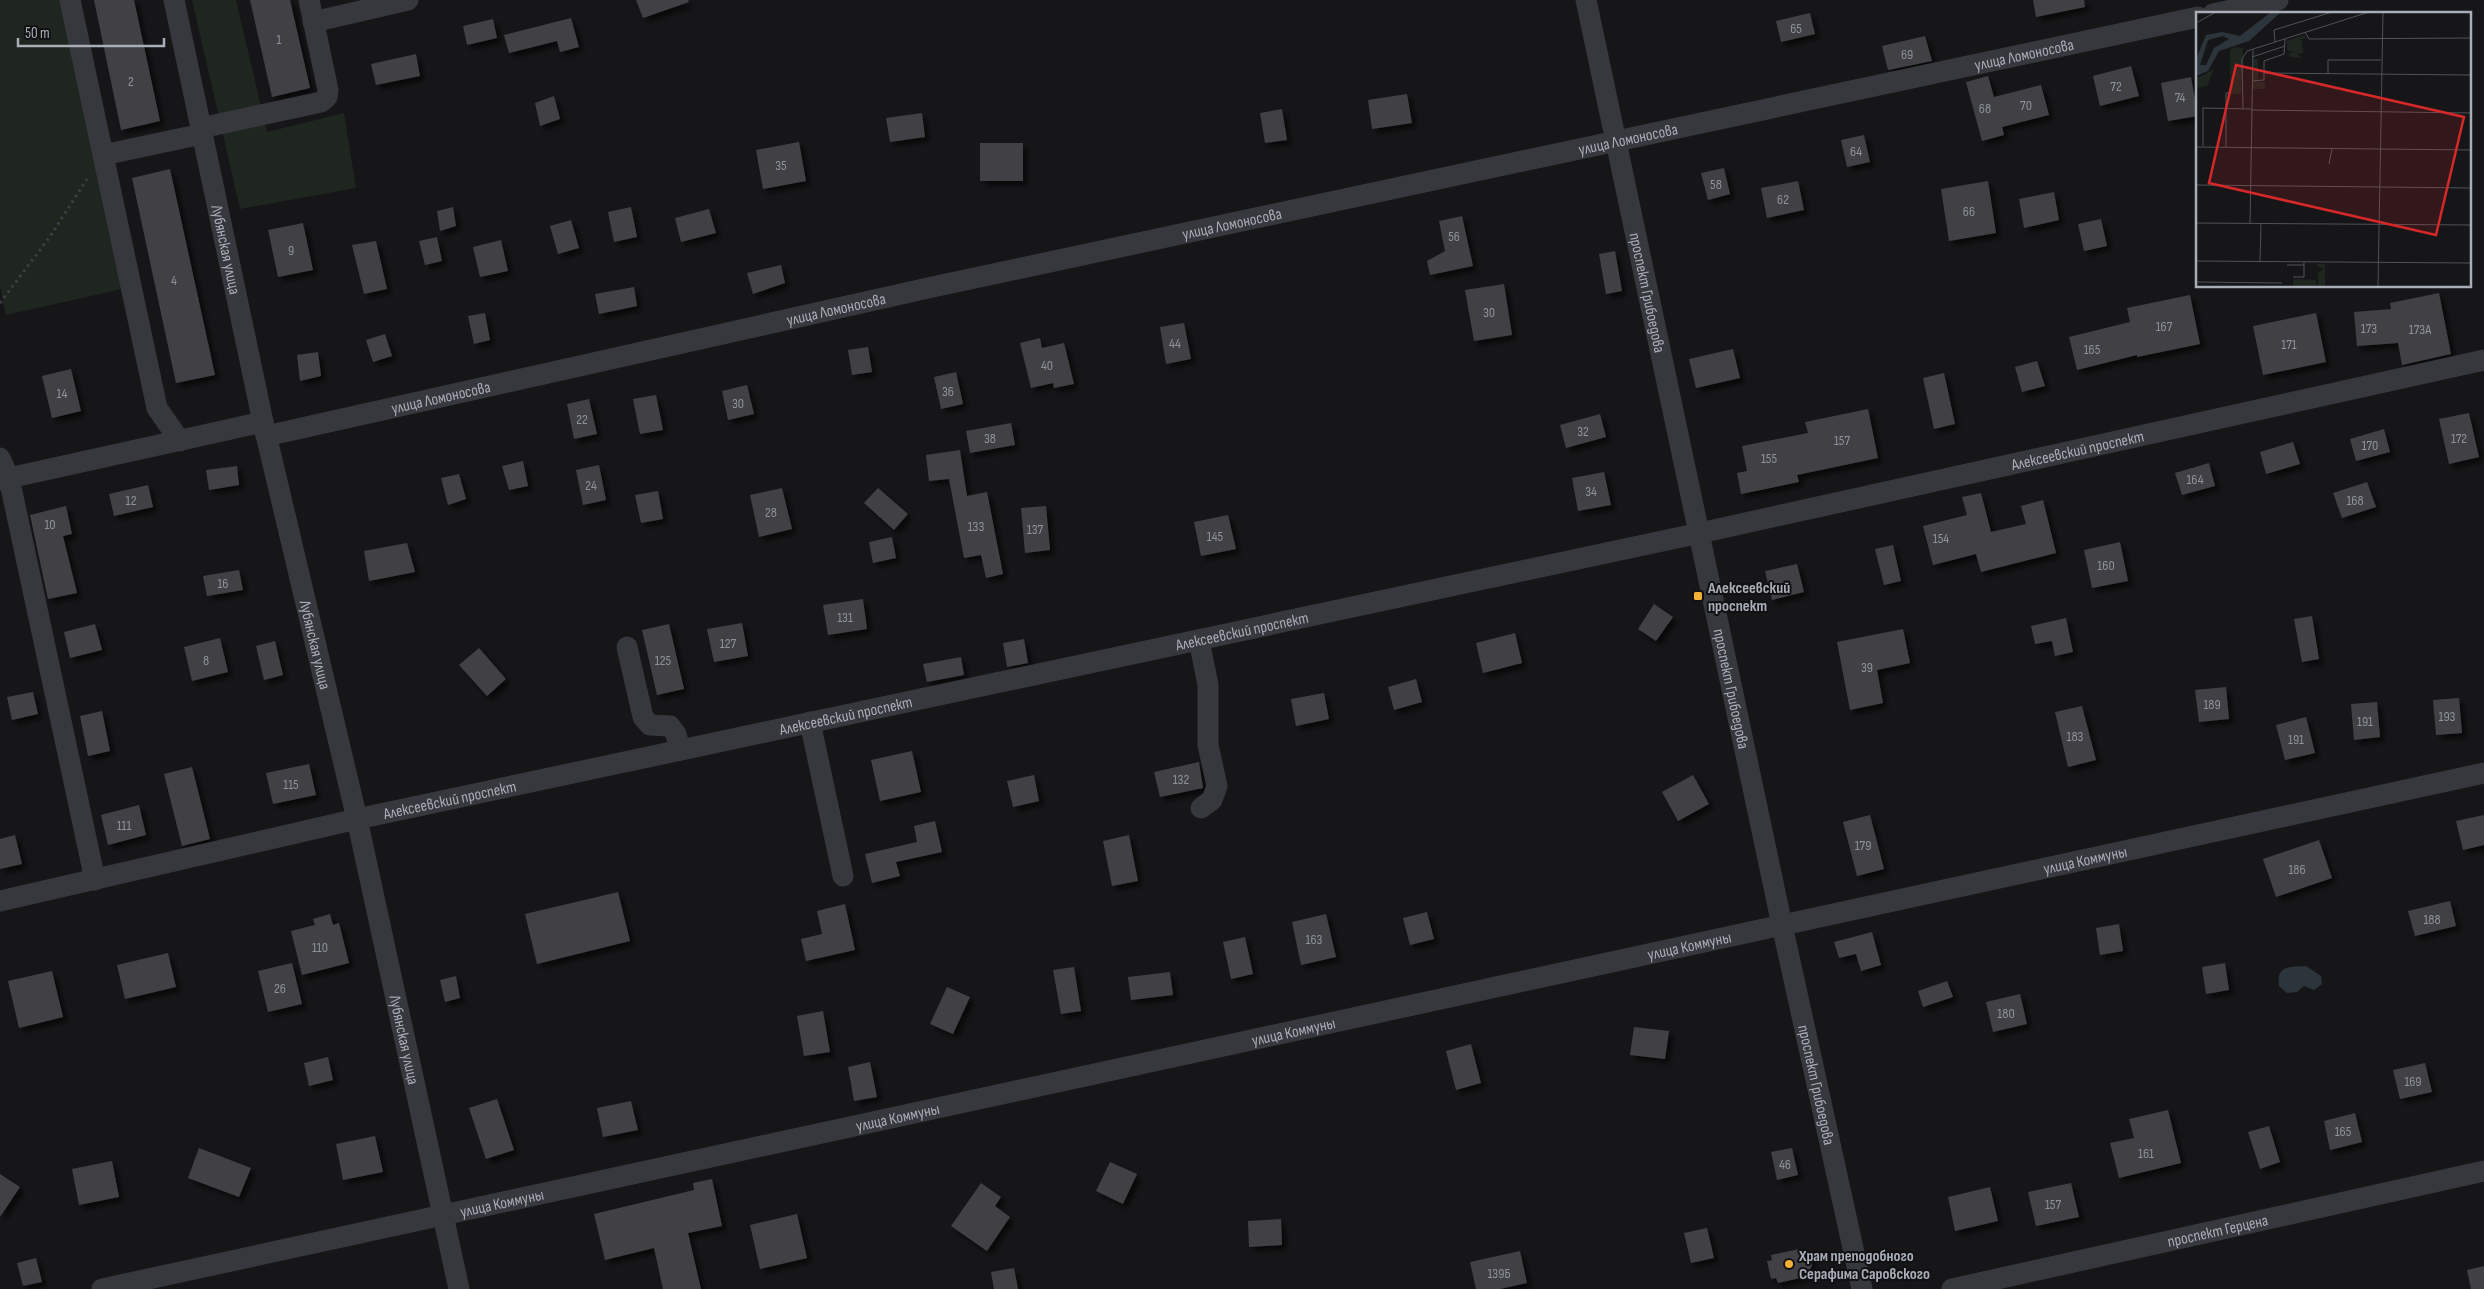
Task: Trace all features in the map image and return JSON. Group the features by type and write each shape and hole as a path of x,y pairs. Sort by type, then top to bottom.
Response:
{"street":[{"path":"70,0 157,408 180,441"},
{"name":"Лубянская улица","path":"174,0 264,429 357,819 459,1289"},
{"path":"103,155 321,102 327,97 328,90 309,0"},
{"path":"314,22 408,0"},
{"name":"проспект Грибоедова","path":"1586,0 1782,925 1862,1289"},
{"path":"2222,12 2278,0"},
{"name":"улица Ломоносова","path":"5,479 180,441 264,429 1616,139 2196,17"},
{"name":"Алексеевский проспект","path":"0,900 95,880 357,819 1700,533 2484,360"},
{"path":"0,458 95,880"},
{"path":"1199,640 1208,685 1208,746 1217,786 1212,800 1201,808"},
{"path":"627,647 643,717 650,725 670,726 676,734 680,750"},
{"path":"810,722 843,876"},
{"name":"улица Коммуны","path":"102,1289 2484,773"},
{"name":"проспект Герцена","path":"1952,1289 2484,1171"}],"path":[{"path":"0,303 49,238 103,155"}],"shaded area":[{"path":"0,0 61,0 122,289 6,315 0,287"},
{"path":"192,0 236,0 267,132 344,113 356,188 240,209"},
{"path":"2306,966 2321,976 2322,984 2314,990 2304,986 2297,992 2287,993 2279,986 2282,971 2290,967"}],"building":[{"path":"94,0 134,0 160,121 121,130"},
{"path":"250,0 290,0 310,88 272,97"},
{"path":"636,0 688,0 689,2 643,18"},
{"path":"2033,0 2084,0 2085,7 2036,17"},
{"path":"1810,13 1815,34 1781,42 1776,21"},
{"path":"571,18 579,47 560,52 557,41 509,53 504,35"},
{"path":"493,19 497,38 467,45 463,26"},
{"path":"1925,36 1932,61 1888,70 1882,46"},
{"path":"416,54 420,76 376,85 371,64"},
{"path":"2131,66 2139,96 2100,106 2093,76"},
{"path":"1988,76 1994,97 2041,85 2049,115 2002,127 2004,135 1982,141 1966,82"},
{"path":"2191,77 2196,116 2168,121 2161,83"},
{"path":"1407,94 1412,123 1372,129 1368,100"},
{"path":"554,96 560,119 540,126 535,103"},
{"path":"1282,109 1287,140 1265,143 1260,113"},
{"path":"922,113 925,137 890,142 886,118"},
{"path":"1864,135 1870,162 1847,167 1841,140"},
{"path":"799,142 806,181 763,189 756,150"},
{"path":"980,143 1023,143 1023,181 980,181"},
{"path":"1724,168 1730,194 1708,200 1701,173"},
{"path":"170,169 215,375 176,383 132,178"},
{"path":"1798,181 1804,210 1767,218 1761,188"},
{"path":"1988,181 1996,233 1949,241 1941,189"},
{"path":"2054,192 2059,220 2024,228 2019,199"},
{"path":"453,207 456,226 440,231 437,211"},
{"path":"631,207 637,237 614,242 608,212"},
{"path":"709,209 716,233 681,242 675,218"},
{"path":"1462,216 1473,266 1430,275 1427,261 1445,251 1439,221"},
{"path":"2101,219 2107,246 2084,251 2078,224"},
{"path":"571,220 579,248 558,254 550,226"},
{"path":"303,223 313,270 278,277 268,230"},
{"path":"437,237 442,261 425,265 419,241"},
{"path":"501,240 508,271 480,277 473,247"},
{"path":"376,241 387,289 364,294 352,245"},
{"path":"1615,251 1622,291 1606,294 1599,254"},
{"path":"781,265 785,283 753,294 747,273"},
{"path":"1504,284 1512,335 1474,341 1465,290"},
{"path":"634,287 637,306 599,314 595,294"},
{"path":"2439,293 2451,354 2402,365 2398,343 2357,346 2354,312 2391,309 2390,303"},
{"path":"2190,295 2200,344 2137,357 2137,355 2077,370 2069,337 2130,322 2127,308"},
{"path":"485,313 490,340 474,344 468,316"},
{"path":"2316,313 2326,362 2263,375 2253,326"},
{"path":"1184,323 1191,359 1166,364 1160,327"},
{"path":"385,334 392,356 373,362 366,340"},
{"path":"1040,338 1042,348 1064,343 1074,384 1054,388 1053,383 1031,388 1020,343"},
{"path":"868,347 872,372 852,375 848,350"},
{"path":"1733,349 1740,378 1696,388 1689,359"},
{"path":"318,352 321,376 300,381 297,355"},
{"path":"2037,361 2045,386 2022,392 2015,367"},
{"path":"71,369 81,411 52,418 42,376"},
{"path":"956,372 963,404 941,409 934,377"},
{"path":"1944,373 1955,424 1934,429 1923,378"},
{"path":"747,385 754,414 728,420 722,391"},
{"path":"656,395 663,430 640,434 633,399"},
{"path":"589,399 597,434 574,439 567,404"},
{"path":"1868,409 1878,458 1797,475 1799,482 1741,494 1737,473 1747,471 1742,446 1808,433 1805,422"},
{"path":"2469,413 2479,457 2449,464 2439,419"},
{"path":"1600,414 1606,437 1566,448 1560,425"},
{"path":"1011,423 1015,445 970,453 966,431"},
{"path":"2384,429 2390,452 2356,461 2350,439"},
{"path":"2293,442 2300,464 2266,474 2260,452"},
{"path":"960,450 967,496 987,492 1003,574 986,578 981,555 964,558 949,479 929,481 926,455"},
{"path":"523,461 528,486 509,490 502,466"},
{"path":"2209,463 2215,486 2182,495 2175,473"},
{"path":"599,465 606,500 583,505 576,470"},
{"path":"237,466 239,485 209,490 206,470"},
{"path":"1604,472 1611,505 1578,511 1572,478"},
{"path":"459,474 466,499 448,505 441,478"},
{"path":"2367,482 2376,507 2342,518 2333,493"},
{"path":"148,485 153,507 114,516 109,494"},
{"path":"782,488 792,529 759,537 750,495"},
{"path":"878,488 908,514 894,530 864,503"},
{"path":"658,491 663,519 641,523 635,495"},
{"path":"1981,493 1991,532 2026,524 2021,506 2043,500 2056,553 1981,572 1976,554 1933,565 1923,526 1967,515 1962,497"},
{"path":"66,506 72,534 63,536 77,593 48,599 30,515"},
{"path":"1046,506 1050,550 1025,553 1021,508"},
{"path":"1228,515 1236,549 1201,556 1194,522"},
{"path":"892,537 896,558 873,563 869,542"},
{"path":"2120,542 2128,581 2092,588 2084,550"},
{"path":"407,543 415,572 369,581 364,551"},
{"path":"1893,545 1901,581 1884,585 1875,549"},
{"path":"1797,564 1804,592 1772,600 1765,571"},
{"path":"239,570 243,590 207,596 203,576"},
{"path":"863,599 867,629 828,635 823,605"},
{"path":"1654,604 1673,617 1656,641 1638,629"},
{"path":"2312,616 2319,659 2302,662 2294,619"},
{"path":"2066,618 2073,652 2055,656 2052,641 2035,644 2031,626"},
{"path":"742,623 748,656 714,662 707,629"},
{"path":"95,624 102,650 70,658 64,632"},
{"path":"669,624 684,689 657,695 642,630"},
{"path":"1903,629 1910,663 1877,670 1883,703 1850,710 1837,642"},
{"path":"1515,633 1522,663 1483,673 1476,643"},
{"path":"220,638 228,672 192,681 184,647"},
{"path":"1024,639 1028,663 1007,667 1003,643"},
{"path":"275,641 283,675 264,680 256,646"},
{"path":"479,648 506,679 487,696 459,665"},
{"path":"961,657 964,675 927,682 923,664"},
{"path":"1416,679 1422,702 1394,710 1388,687"},
{"path":"2226,687 2229,719 2199,722 2195,690"},
{"path":"33,692 38,714 12,720 7,697"},
{"path":"1324,693 1329,719 1296,726 1291,699"},
{"path":"2459,698 2462,733 2436,735 2433,700"},
{"path":"2377,702 2380,737 2354,740 2351,704"},
{"path":"2082,706 2096,760 2068,767 2055,712"},
{"path":"102,711 110,751 88,756 80,716"},
{"path":"2306,717 2315,753 2285,760 2276,725"},
{"path":"912,751 921,792 880,801 871,760"},
{"path":"1199,762 1203,788 1160,797 1154,772"},
{"path":"309,764 316,795 273,804 266,773"},
{"path":"192,767 210,839 182,846 164,774"},
{"path":"1034,775 1039,801 1013,807 1007,781"},
{"path":"1693,775 1709,804 1678,821 1662,792"},
{"path":"139,805 146,835 108,845 101,815"},
{"path":"1870,815 1884,869 1857,876 1843,822"},
{"path":"2484,815 2484,845 2463,850 2456,821"},
{"path":"935,821 942,852 896,862 900,876 872,883 865,854 917,842 914,826"},
{"path":"15,835 22,864 0,869 0,839"},
{"path":"1129,835 1138,881 1112,886 1103,841"},
{"path":"2319,840 2332,878 2276,897 2263,859"},
{"path":"618,892 630,941 537,964 525,914"},
{"path":"2450,901 2456,926 2415,936 2408,911"},
{"path":"845,904 855,950 806,961 801,939 822,934 817,911"},
{"path":"1427,912 1434,939 1410,945 1403,918"},
{"path":"330,914 333,925 339,923 349,963 302,975 291,931 315,925 313,919"},
{"path":"1326,914 1336,957 1301,965 1292,922"},
{"path":"2119,924 2123,951 2100,955 2096,928"},
{"path":"1872,932 1881,965 1861,971 1856,954 1839,958 1834,942"},
{"path":"1245,937 1253,974 1231,979 1223,942"},
{"path":"168,953 176,987 125,999 117,965"},
{"path":"292,963 302,1004 268,1012 258,971"},
{"path":"2225,963 2229,990 2206,994 2202,967"},
{"path":"1074,967 1081,1011 1061,1014 1053,970"},
{"path":"52,971 63,1017 19,1028 8,981"},
{"path":"1170,972 1173,995 1131,1000 1128,977"},
{"path":"456,976 460,998 445,1002 440,980"},
{"path":"1947,981 1953,997 1923,1007 1918,991"},
{"path":"947,987 970,997 953,1034 930,1024"},
{"path":"2020,994 2027,1024 1993,1032 1986,1002"},
{"path":"823,1011 830,1052 804,1056 797,1016"},
{"path":"1634,1027 1669,1031 1665,1059 1630,1055"},
{"path":"1471,1044 1481,1083 1456,1090 1446,1051"},
{"path":"328,1057 333,1080 309,1086 304,1063"},
{"path":"870,1062 877,1097 854,1101 848,1067"},
{"path":"2425,1063 2432,1092 2400,1099 2393,1070"},
{"path":"497,1099 514,1150 486,1159 469,1108"},
{"path":"631,1101 638,1130 603,1137 597,1108"},
{"path":"2168,1110 2181,1163 2119,1178 2110,1143 2134,1138 2129,1119"},
{"path":"2355,1113 2362,1142 2330,1150 2324,1121"},
{"path":"2269,1126 2280,1162 2260,1169 2248,1132"},
{"path":"375,1136 383,1172 343,1180 336,1144"},
{"path":"199,1148 251,1168 239,1197 188,1178"},
{"path":"1792,1148 1798,1175 1777,1180 1771,1152"},
{"path":"112,1161 119,1197 79,1205 72,1169"},
{"path":"1110,1162 1137,1174 1123,1204 1096,1191"},
{"path":"0,1174 20,1187 0,1217"},
{"path":"712,1179 722,1226 688,1233 701,1289 663,1289 654,1248 605,1260 594,1214 694,1190 693,1183"},
{"path":"981,1183 1001,1197 995,1206 1010,1217 987,1251 951,1226"},
{"path":"2071,1183 2079,1217 2036,1226 2028,1192"},
{"path":"1990,1187 1998,1221 1955,1231 1948,1197"},
{"path":"797,1214 807,1258 760,1269 750,1225"},
{"path":"1281,1219 1282,1245 1249,1247 1248,1221"},
{"path":"1707,1228 1714,1258 1691,1263 1684,1233"},
{"name":"Храм преподобного Серафима Саровского","path":"1799,1249 1810,1256 1812,1266 1805,1277 1778,1283 1776,1278 1771,1279 1767,1261 1772,1260 1771,1255"},
{"path":"1520,1251 1527,1283 1500,1289 1476,1289 1470,1262"},
{"path":"36,1258 42,1282 23,1286 17,1263"},
{"path":"2484,1266 2484,1289 2471,1289 2467,1270"},
{"path":"1014,1268 1018,1289 994,1289 991,1272"}],"place":[{"name":"Алексеевский проспект","path":"1698,596"},
{"name":"Храм преподобного Серафима Саровского","path":"1789,1264"}]}
